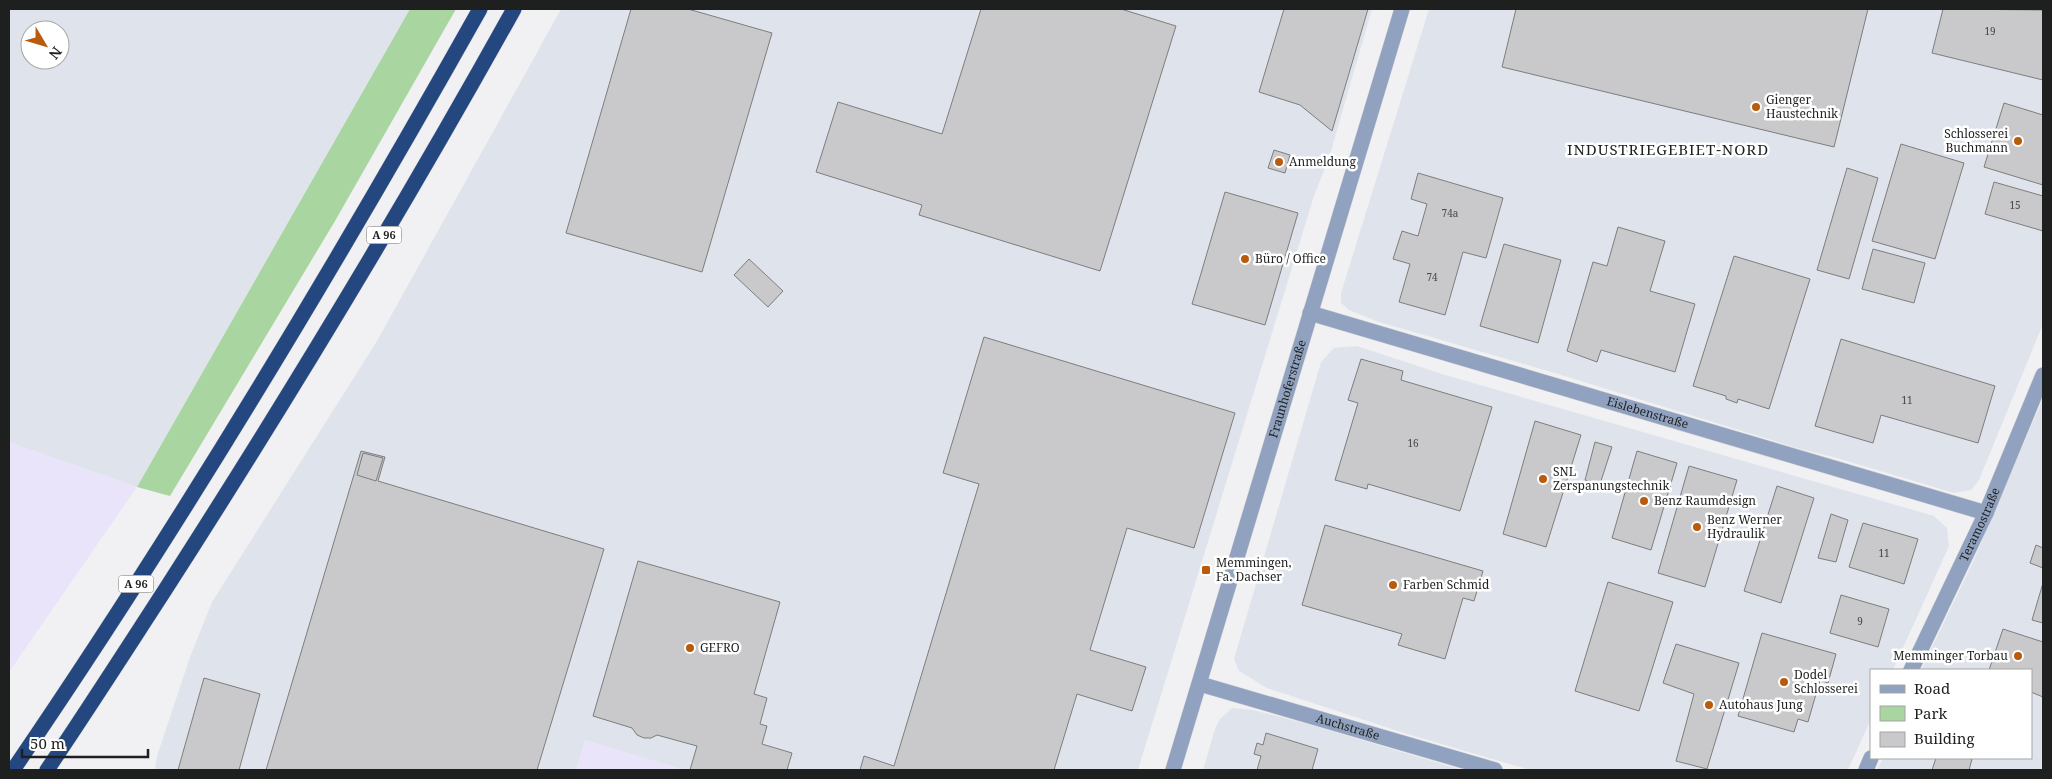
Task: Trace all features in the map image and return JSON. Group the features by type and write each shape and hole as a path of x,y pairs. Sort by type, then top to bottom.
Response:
{"highway":[{"name":"A 96","path":"13,770 179,518 255,396 373,198 480,9"},
{"name":"A 96","path":"47,770 207,524 311,359 464,99 514,9"}],"street":[{"name":"Fraunhoferstraße","path":"1173,770 1402,9"},
{"name":"Eislebenstraße","path":"1310,314 1986,513"},
{"name":"Teramostraße","path":"1911,669 1986,513 2043,375"},
{"name":"Auchstraße","path":"1200,684 1495,770"}],"shaded area":[{"path":"9,9 410,9 137,487 9,442"},
{"path":"561,9 1372,9 1329,158 1314,196 1138,770 685,770 585,740 576,770 155,770 157,756 190,657 212,602 377,341"},
{"path":"1429,9 2043,9 2043,324 1979,480 1971,490 1954,493 1797,448 1558,374 1379,322 1349,310 1341,303 1341,293"},
{"path":"1357,346 1442,374 1934,516 1947,528 1949,546 1893,669 1870,669 1870,721 1848,770 1530,770 1404,733 1267,688 1239,671 1234,659 1321,362 1334,348"},
{"path":"2043,398 2043,770 1877,770 1882,759 2032,759 2032,669 1921,669 1972,564"},
{"path":"9,442 137,487 9,672"},
{"path":"1232,708 1253,710 1308,724 1462,770 1203,770 1215,729 1220,719"},
{"path":"585,740 685,770 576,770"}],"green space":[{"path":"410,9 456,9 335,221 170,496 137,487"}],"building":[{"path":"631,9 688,9 772,33 702,272 566,233"},
{"path":"981,9 1121,9 1176,26 1100,271 919,215 922,205 816,172 838,102 942,134"},
{"path":"1284,9 1368,9 1332,131 1300,105 1259,92"},
{"name":"Gienger Haustechnik","path":"1516,9 1868,9 1834,147 1502,67"},
{"path":"1943,9 2043,10 2043,80 1932,53"},
{"name":"Schlosserei Buchmann","path":"2004,103 2043,115 2043,185 1984,167"},
{"path":"1901,144 1964,163 1935,259 1872,241"},
{"name":"Anmeldung","path":"1274,150 1290,155 1285,173 1268,168"},
{"path":"1847,168 1878,178 1849,279 1817,270"},
{"path":"1418,173 1503,198 1486,258 1463,252 1445,315 1399,302 1410,264 1393,259 1402,231 1418,236 1427,204 1411,199"},
{"path":"1994,182 2043,196 2043,231 1985,214"},
{"name":"Büro / Office","path":"1225,192 1298,213 1265,325 1192,304"},
{"path":"1618,227 1665,241 1650,291 1695,304 1675,372 1601,350 1597,362 1567,351 1593,262 1607,266"},
{"path":"1504,244 1561,260 1538,343 1480,326"},
{"path":"1873,249 1925,263 1914,303 1862,289"},
{"path":"1734,256 1810,279 1769,409 1738,399 1737,403 1726,399 1726,396 1693,386"},
{"path":"749,259 783,291 768,307 734,275"},
{"path":"984,337 1235,413 1194,548 1127,528 1090,650 1146,667 1132,711 1077,694 1054,770 860,770 864,756 894,766 979,484 943,473"},
{"path":"1841,339 1995,386 1978,443 1881,415 1873,443 1815,426"},
{"path":"1361,359 1403,371 1401,380 1492,407 1460,511 1368,484 1367,489 1335,480 1358,403 1348,400"},
{"name":"SNL Zerspanungstechnik","path":"1535,421 1581,435 1546,547 1503,534"},
{"path":"1595,442 1612,447 1600,484 1585,480"},
{"path":"361,451 385,457 378,481 604,549 537,770 266,770"},
{"name":"Benz Raumdesign","path":"1637,451 1677,463 1651,550 1612,538"},
{"path":"363,453 383,458 376,481 357,475"},
{"name":"Benz Werner Hydraulik","path":"1689,466 1737,480 1705,587 1658,573"},
{"path":"1777,486 1814,498 1781,603 1744,591"},
{"path":"1831,514 1848,520 1836,562 1818,558"},
{"path":"1863,523 1918,539 1904,584 1849,567"},
{"name":"Farben Schmid","path":"1325,525 1483,571 1474,601 1463,598 1445,659 1398,645 1402,634 1302,605"},
{"path":"2036,545 2043,548 2043,568 2030,563"},
{"name":"GEFRO","path":"638,561 780,602 754,694 767,698 760,724 767,726 762,744 792,753 787,770 690,770 697,746 657,735 651,738 644,738 637,735 632,728 593,716"},
{"path":"1608,582 1673,602 1639,711 1575,691"},
{"path":"2043,583 2043,623 2032,620"},
{"path":"1841,595 1889,609 1878,647 1830,633"},
{"name":"Memminger Torbau","path":"2003,629 2043,642 2043,697 2032,692 2032,669 1989,669"},
{"name":"Dodel Schlosserei","path":"1762,633 1836,654 1828,683 1820,680 1808,722 1798,719 1794,732 1738,716"},
{"name":"Autohaus Jung","path":"1676,644 1739,663 1707,769 1676,761 1694,694 1663,683"},
{"path":"204,678 260,694 239,770 178,770"},
{"path":"1266,733 1318,749 1312,770 1257,770 1261,756 1254,754 1257,743 1263,745"},
{"path":"1936,759 1972,759 1969,770 1932,770"}],"place":[{"name":"Gienger Haustechnik","path":"1756,107"},
{"name":"Schlosserei Buchmann","path":"2018,141"},
{"name":"Anmeldung","path":"1279,162"},
{"name":"Büro / Office","path":"1245,259"},
{"name":"SNL Zerspanungstechnik","path":"1543,479"},
{"name":"Benz Raumdesign","path":"1644,501"},
{"name":"Benz Werner Hydraulik","path":"1697,527"},
{"name":"Memmingen, Fa. Dachser","path":"1206,570"},
{"name":"Farben Schmid","path":"1393,585"},
{"name":"GEFRO","path":"690,648"},
{"name":"Memminger Torbau","path":"2018,656"},
{"name":"Dodel Schlosserei","path":"1784,682"},
{"name":"Autohaus Jung","path":"1709,705"}],"district":[{"name":"INDUSTRIEGEBIET-NORD","path":"1668,150"}]}
